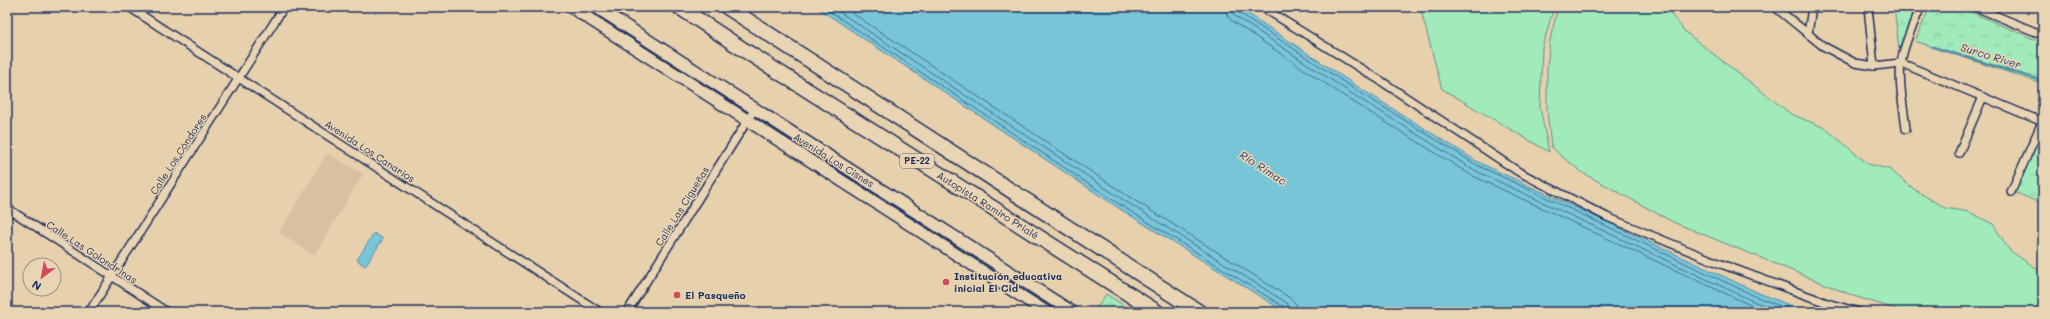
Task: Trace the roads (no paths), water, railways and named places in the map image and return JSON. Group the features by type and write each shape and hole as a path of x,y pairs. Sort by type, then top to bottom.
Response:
{"highway":[{"name":"Autopista Ramiro Prialé","path":"679,7 744,50 1157,312"},
{"name":"PE-22","path":"727,7 1199,312"},
{"path":"972,195 969,188 971,180 977,175 985,175"}],"main road":[{"name":"Avenida Los Cisnes","path":"571,7 1046,312"},
{"name":"Avenida Los Cisnes","path":"596,7 754,110 1072,312"}],"street":[{"name":"Avenida Los Canarios","path":"129,7 600,312"},
{"name":"Calle Los Cóndores","path":"89,312 284,7"},
{"path":"1262,7 1381,81 1519,172 1621,223 1721,264 1827,303 1859,312"},
{"path":"1775,7 1838,56 1855,63 1874,66 1901,64 2043,122 2011,192"},
{"path":"1808,34 1812,7"},
{"path":"1868,7 1874,66"},
{"path":"1906,129 1900,76 1901,64 1906,43 1921,7"},
{"path":"1975,7 1993,10 2043,35"},
{"path":"1959,153 1983,97"},
{"name":"Calle Las Cigueñas","path":"627,312 754,110"},
{"name":"Calle Las Golondrinas","path":"7,208 167,312"}],"water":[{"name":"Río Rímac","path":"816,7 1238,7 1358,87 1478,162 1759,293 1807,312 1285,312 1120,209"},
{"path":"374,233 383,239 365,266 357,260"}],"waterway":[{"name":"Surco River","path":"1933,47 2043,81"}],"place":[{"name":"Institución educativa inicial El Cid","path":"946,282"},
{"name":"El Pasqueño","path":"677,295"}]}
